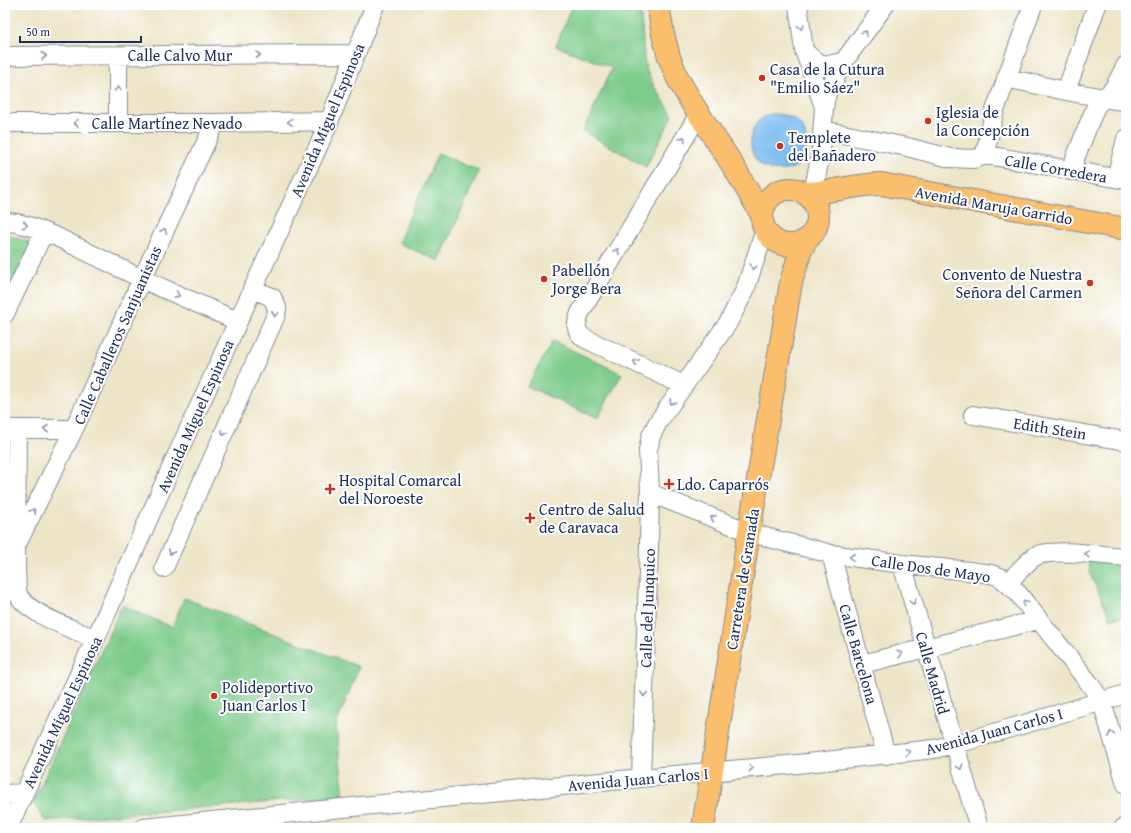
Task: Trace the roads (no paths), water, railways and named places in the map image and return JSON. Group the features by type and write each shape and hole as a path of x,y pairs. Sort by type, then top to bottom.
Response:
{"main road":[{"path":"655,10 669,57 678,79 698,114 730,161 762,186 778,191 792,189 812,200 817,224 807,239 794,245 768,229 763,206 768,199 778,191"},
{"name":"Carretera de Granada","path":"730,161 768,229 785,254 791,282"},
{"name":"Avenida Maruja Garrido","path":"812,200 831,191 861,185 881,184 1126,229"},
{"name":"Carretera de Granada","path":"703,828 749,532 791,282 807,239"}],"street":[{"name":"Avenida Miguel Espinosa","path":"13,827 24,793 329,121 375,5"},
{"path":"798,5 804,50 824,107"},
{"path":"812,200 821,152 824,107 827,93 844,62 885,5"},
{"path":"823,130 907,147 950,158 974,159 987,155 986,149 994,112 1033,5"},
{"path":"1066,91 1097,5"},
{"path":"804,50 812,59 822,64 832,65 844,62"},
{"name":"Calle Calvo Mur","path":"5,56 356,54"},
{"path":"118,56 118,123"},
{"path":"1070,171 1096,106 1114,88 1126,65"},
{"path":"1006,78 1126,102"},
{"path":"683,385 584,338 579,334 576,328 576,322 698,114"},
{"name":"Calle Martínez Nevado","path":"5,123 215,123 329,121"},
{"name":"Calle Caballeros Sanjuanistas","path":"16,546 74,429 215,123"},
{"path":"1121,179 1126,139"},
{"name":"Calle Corredera","path":"987,155 1121,179"},
{"path":"5,222 17,223 44,232 142,279 237,321"},
{"name":"Calle del Junquico","path":"641,778 649,546 650,493 648,450 651,436 658,422 683,385 728,323 745,290 768,229"},
{"path":"5,314 44,232"},
{"path":"164,568 276,315 277,308 272,297 252,290"},
{"name":"Edith Stein","path":"973,415 1126,441"},
{"path":"74,429 11,430 18,594 33,610 95,639"},
{"name":"Calle Dos de Mayo","path":"650,493 749,532 831,554 991,574 1000,577 1016,591 1090,684 1102,702 1126,784"},
{"path":"1008,583 1035,556 1046,553 1126,557"},
{"name":"Calle Barcelona","path":"831,554 886,754"},
{"name":"Calle Madrid","path":"902,564 978,828"},
{"path":"862,664 1038,620"},
{"name":"Avenida Juan Carlos I","path":"143,828 184,826 934,749 953,745 1126,694"},
{"path":"5,794 24,793"}],"water":[{"path":"770,114 786,116 799,123 803,128 806,143 805,152 801,162 793,168 777,170 766,168 754,157 751,139 754,127 762,118"}],"place":[{"name":"Casa de la Cutura \"Emilio Sáez\"","path":"762,78"},
{"name":"Iglesia de la Concepción","path":"928,121"},
{"name":"Templete del Bañadero","path":"780,146"},
{"name":"Pabellón Jorge Bera","path":"544,279"},
{"name":"Convento de Nuestra Señora del Carmen","path":"1090,283"},
{"name":"Ldo. Caparrós","path":"669,484"},
{"name":"Hospital Comarcal del Noroeste","path":"330,489"},
{"name":"Centro de Salud de Caravaca","path":"530,518"},
{"name":"Polideportivo Juan Carlos I","path":"214,696"}]}
